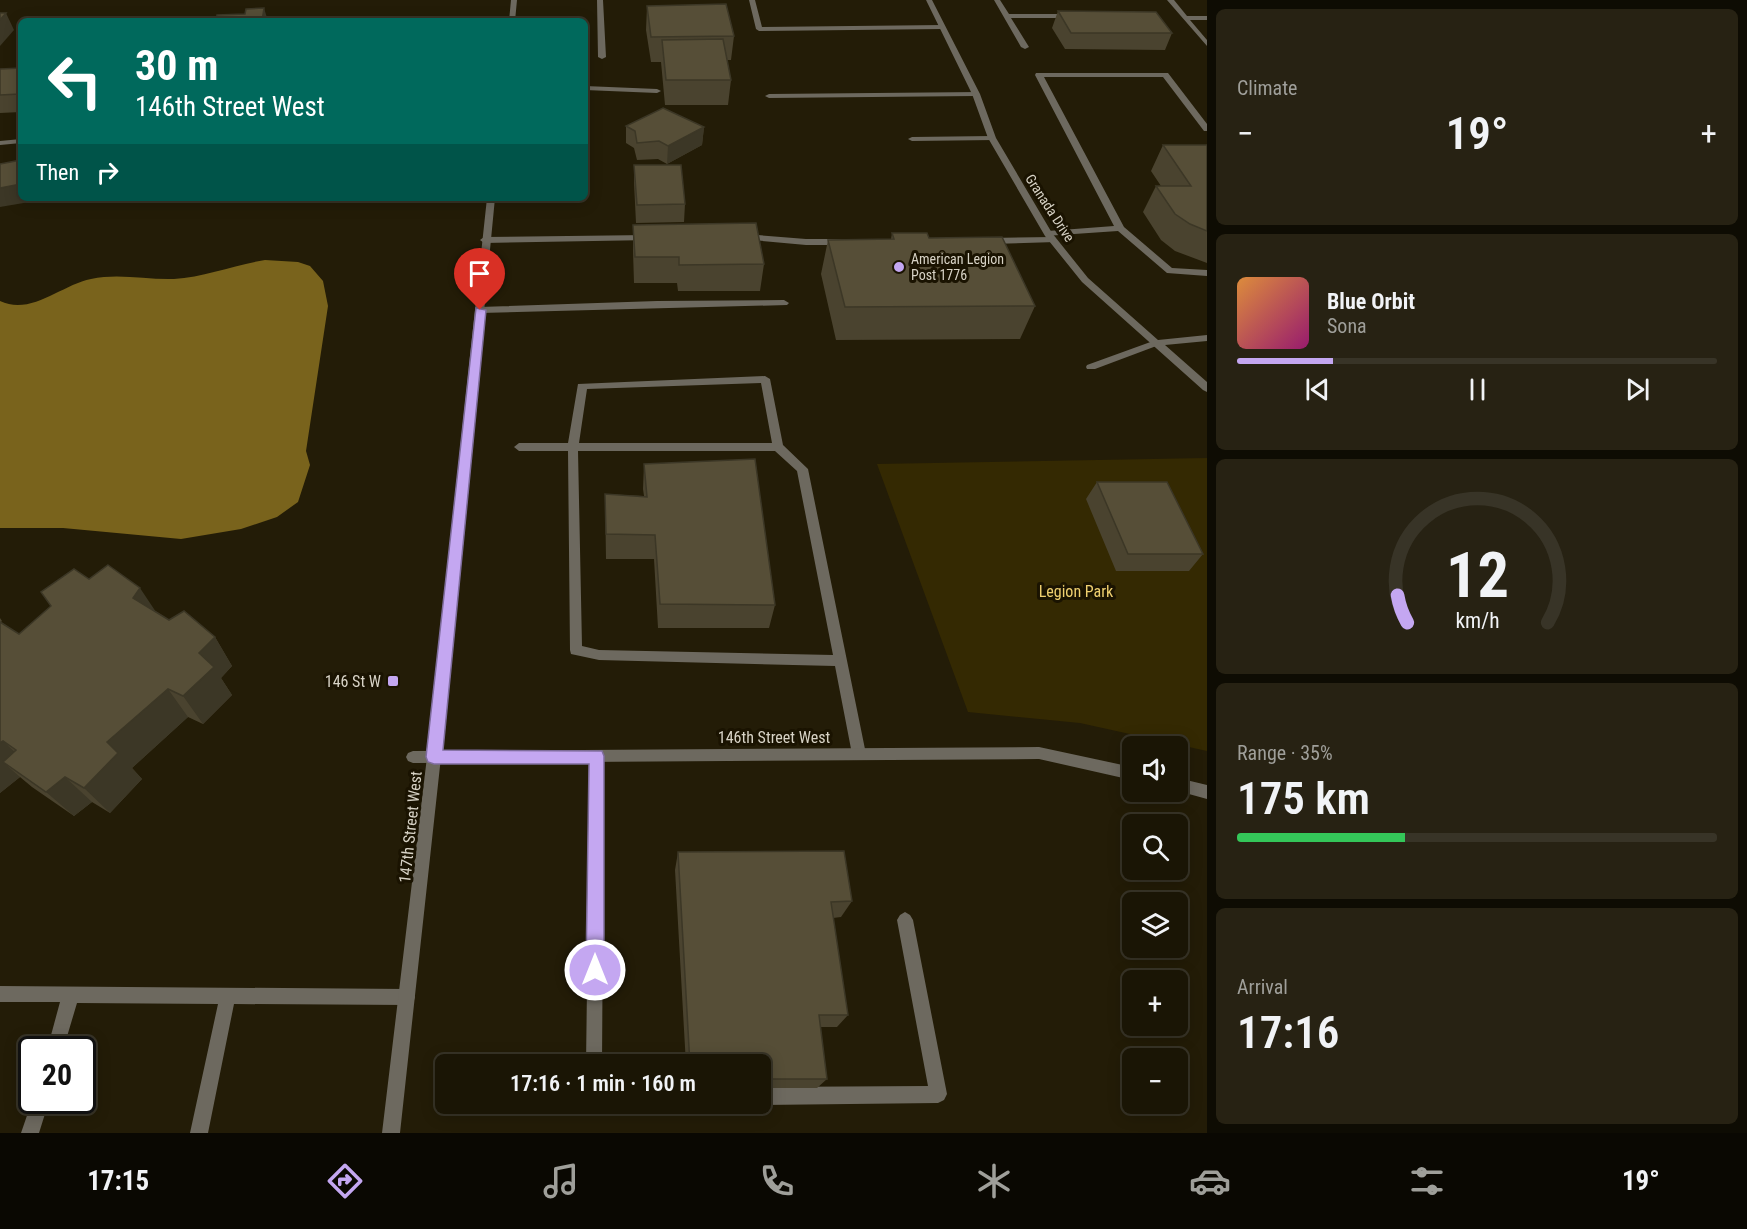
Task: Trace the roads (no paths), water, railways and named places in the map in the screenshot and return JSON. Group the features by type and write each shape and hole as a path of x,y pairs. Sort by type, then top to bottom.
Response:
{"street":[{"path":"512,18 514,0"},
{"path":"600,0 602,57"},
{"path":"752,0 759,29 942,27"},
{"name":"Granada Drive","path":"929,0 976,94 992,138 1050,237 1085,280 1207,388"},
{"path":"997,0 1025,47"},
{"path":"1170,0 1207,44"},
{"path":"1006,16 1077,16"},
{"path":"1185,18 1207,18"},
{"path":"1207,129 1165,75 1039,75 1120,228 1170,271 1207,273"},
{"path":"588,88 657,91"},
{"path":"769,96 976,94"},
{"path":"912,138 992,138"},
{"path":"0,143 18,141"},
{"name":"147th Street West","path":"391,1133 434,757 480,310 484,240 490,201"},
{"path":"974,241 1050,237 1120,228"},
{"path":"484,240 657,237"},
{"path":"739,237 806,242 854,242"},
{"path":"480,310 657,303 783,303"},
{"path":"1091,367 1156,343 1207,338"},
{"path":"841,661 598,655 576,650 573,448 582,386 765,379 778,447 802,469 841,661 859,754"},
{"path":"519,447 778,447"},
{"name":"146th Street West","path":"413,757 1039,753 1122,772"},
{"path":"594,1054 597,756"},
{"path":"1188,787 1207,792"},
{"path":"771,1096 938,1094 904,920"},
{"path":"0,994 407,997"},
{"path":"59,1036 71,994"},
{"path":"199,1133 228,996"},
{"path":"30,1133 35,1114"}],"place":[{"name":"American Legion Post 1776","path":"899,267"},
{"name":"146 St W","path":"393,681"}],"park label":[{"name":"Legion Park","path":"1076,591"}]}
